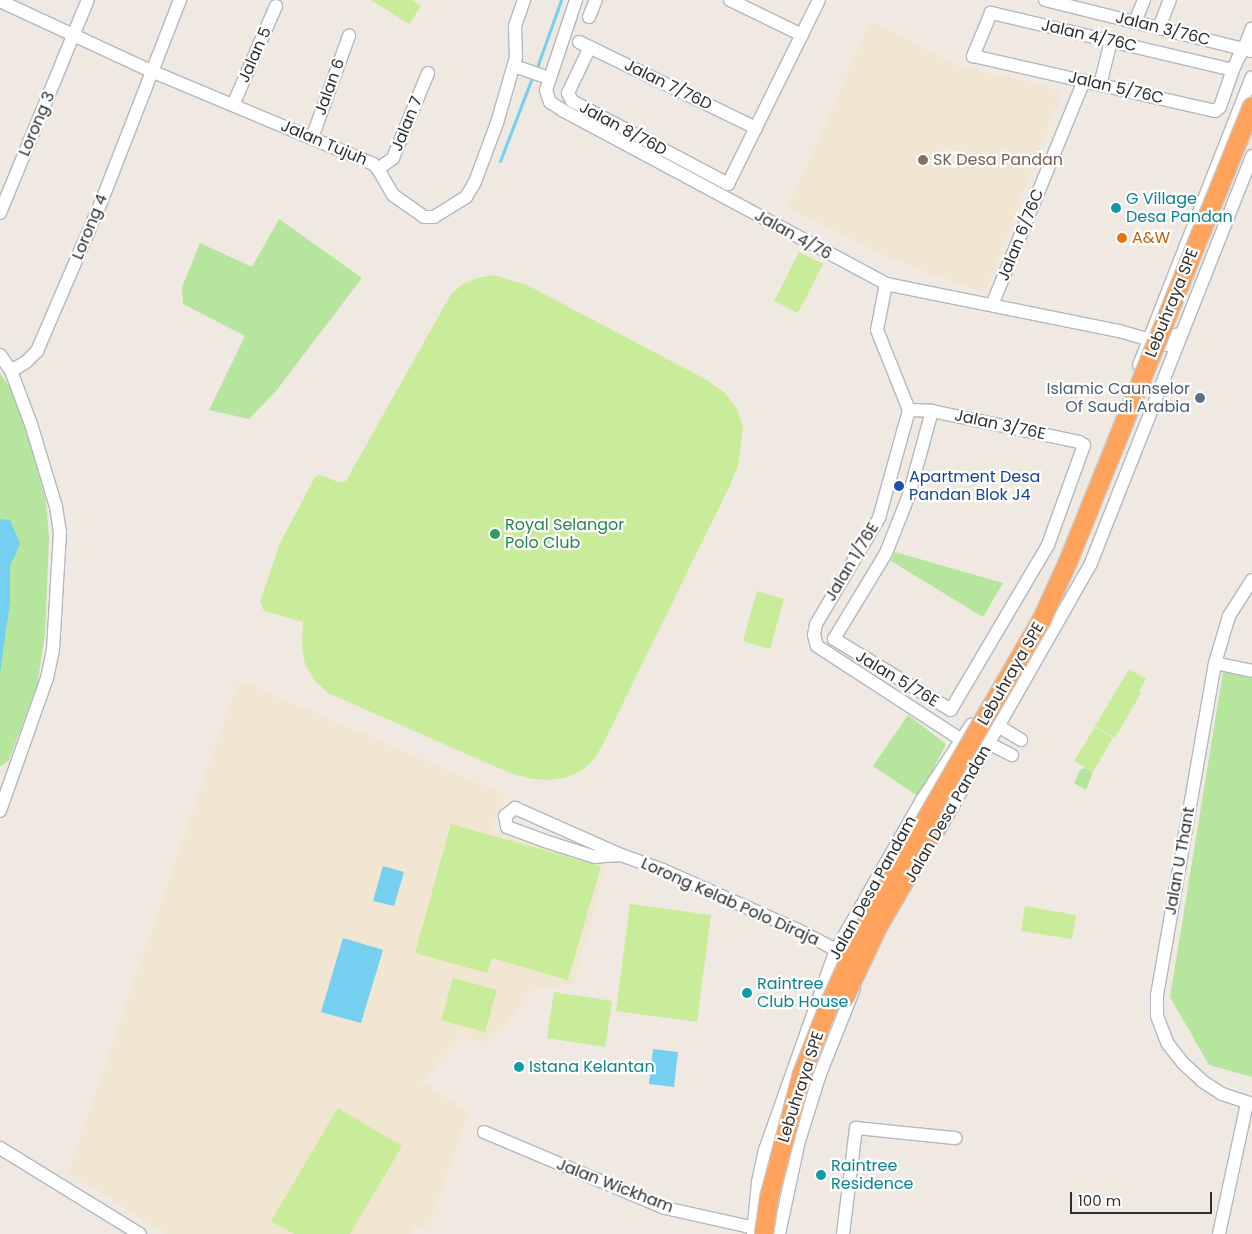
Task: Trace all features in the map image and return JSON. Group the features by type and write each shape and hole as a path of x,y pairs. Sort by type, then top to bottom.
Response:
{"highway":[{"name":"Lebuhraya SPE","path":"754,1229 769,1198 802,1074 830,1000 866,921 1042,621 1072,552 1252,107"},
{"name":"Lebuhraya SPE","path":"781,1232 780,1200 791,1151 841,1004 878,927 1052,626 1252,138"}],"street":[{"name":"Lorong 3","path":"0,213 88,0"},
{"name":"Lorong 4","path":"11,371 26,362 37,351 102,200 180,0"},
{"name":"Jalan Tujuh","path":"0,1 151,71 372,164 378,169 393,195 424,217 434,217 466,196 478,174 519,67 515,26 524,0"},
{"name":"Jalan 4/76","path":"576,0 543,76 546,96 550,102 564,111 886,284 1159,342"},
{"path":"589,16 596,0"},
{"path":"730,0 802,35"},
{"path":"756,128 819,0"},
{"name":"Jalan 3/76C","path":"1045,0 1248,50"},
{"path":"1135,22 1144,0"},
{"path":"1159,28 1170,0"},
{"name":"Jalan 5","path":"233,105 276,6"},
{"name":"Jalan 4/76C","path":"973,56 991,13 1233,70"},
{"path":"1233,70 1238,58 1248,50 1252,28"},
{"name":"Jalan 6","path":"312,138 349,36"},
{"path":"1100,85 1111,41"},
{"name":"Jalan 7/76D","path":"585,44 756,128"},
{"name":"Jalan 8/76D","path":"585,44 568,94 572,102 728,184 756,128"},
{"name":"Jalan 5/76C","path":"973,56 1215,111 1220,107 1233,70"},
{"path":"519,67 543,76"},
{"name":"Jalan 7","path":"378,169 393,158 428,73"},
{"name":"Jalan Desa Pandan","path":"1159,342 1213,180 1252,76"},
{"name":"Jalan 6/76C","path":"992,305 1084,81"},
{"name":"Jalan Desa Pandan","path":"962,740 1025,637 1067,552 1159,342 1252,116"},
{"name":"Jalan Desa Pandan","path":"781,1232 789,1182 801,1133 820,1074 864,964 882,928 1091,563 1252,156"},
{"path":"886,284 877,330 909,410"},
{"path":"1159,342 1174,342 1199,289"},
{"path":"1157,398 1171,356 1159,342"},
{"path":"0,355 11,371 37,442 56,507 60,532 53,650 47,678 5,778 0,811"},
{"name":"Jalan 3/76E","path":"909,410 932,411 1079,442 1084,445 1084,450"},
{"name":"Jalan 1/76E","path":"909,410 878,518 816,624 814,635 817,646 962,740"},
{"name":"Jalan 5/76E","path":"932,411 909,495 886,553 834,640 947,709 953,709 1048,545 1084,450"},
{"name":"Jalan U Thant","path":"1250,1104 1222,1094 1202,1081 1183,1063 1168,1044 1157,1016 1157,995 1215,663 1229,616 1252,580"},
{"path":"1215,663 1252,671"},
{"path":"998,726 1021,740"},
{"name":"Jalan Desa Pandam","path":"754,1229 765,1150 836,950 922,800 962,740"},
{"path":"988,743 1012,755"},
{"name":"Lorong Kelab Polo Diraja","path":"622,855 595,857 507,827 505,816 515,808 622,855 672,874 798,930 864,964"},
{"path":"1219,1234 1250,1104"},
{"path":"843,1234 856,1128 955,1138"},
{"name":"Jalan Wickham","path":"484,1132 665,1208 754,1229"},
{"path":"0,1148 140,1234"}],"shaded area":[{"name":"SK Desa Pandan","path":"870,20 960,66 1049,86 1061,93 985,293 905,264 786,208 826,124"},
{"path":"242,681 505,795 491,829 606,865 574,984 534,989 492,1040 482,1042 461,1038 422,1082 469,1112 428,1228 415,1225 411,1234 166,1234 68,1172 236,686"}],"green space":[{"path":"371,0 412,0 421,6 409,24"},
{"path":"279,219 362,278 276,391 249,419 209,410 245,336 183,304 182,287 200,243 252,267"},
{"path":"799,252 823,264 798,313 774,301"},
{"name":"Royal Selangor Polo Club","path":"494,275 527,285 707,380 725,393 737,409 743,427 738,466 730,485 602,746 592,762 581,771 567,777 550,780 533,779 512,774 328,693 314,680 305,664 302,646 303,622 264,611 260,602 280,543 315,477 320,475 338,482 346,481 451,294 463,284 477,278"},
{"path":"0,373 11,389 30,441 46,501 49,538 45,635 37,686 9,760 0,767"},
{"path":"895,552 1003,583 983,617 891,561"},
{"path":"757,591 784,599 770,649 743,641"},
{"path":"1129,669 1146,679 1139,691 1141,693 1115,738 1095,726"},
{"path":"1223,672 1252,678 1252,1077 1209,1065 1170,997"},
{"path":"908,715 946,744 919,797 873,766"},
{"path":"1095,727 1113,738 1093,772 1074,761"},
{"path":"1085,768 1093,772 1086,790 1074,783 1080,770"},
{"path":"451,824 601,866 568,980 492,958 487,973 415,953"},
{"path":"630,904 711,915 697,1022 616,1011"},
{"path":"1025,906 1076,915 1072,939 1021,931"},
{"path":"453,978 497,990 485,1032 441,1020"},
{"path":"554,992 612,1001 605,1047 547,1038"},
{"path":"338,1108 402,1146 350,1234 294,1234 271,1221"}],"water":[{"path":"0,519 10,520 20,544 10,566 10,602 0,673"},
{"path":"383,866 404,872 394,906 373,901"},
{"path":"343,938 383,950 361,1023 321,1012"},
{"path":"653,1049 678,1052 674,1087 649,1084"}],"waterway":[{"path":"536,70 561,0"},
{"path":"500,161 533,75"}],"place":[{"name":"SK Desa Pandan","path":"923,160"},
{"name":"G Village Desa Pandan","path":"1116,208"},
{"name":"A&W","path":"1122,238"},
{"name":"Islamic Caunselor Of Saudi Arabia","path":"1200,398"},
{"name":"Apartment Desa Pandan Blok J4","path":"899,486"},
{"name":"Royal Selangor Polo Club","path":"495,534"},
{"name":"Raintree Club House","path":"747,993"},
{"name":"Istana Kelantan","path":"519,1067"},
{"name":"Raintree Residence","path":"821,1175"}]}
